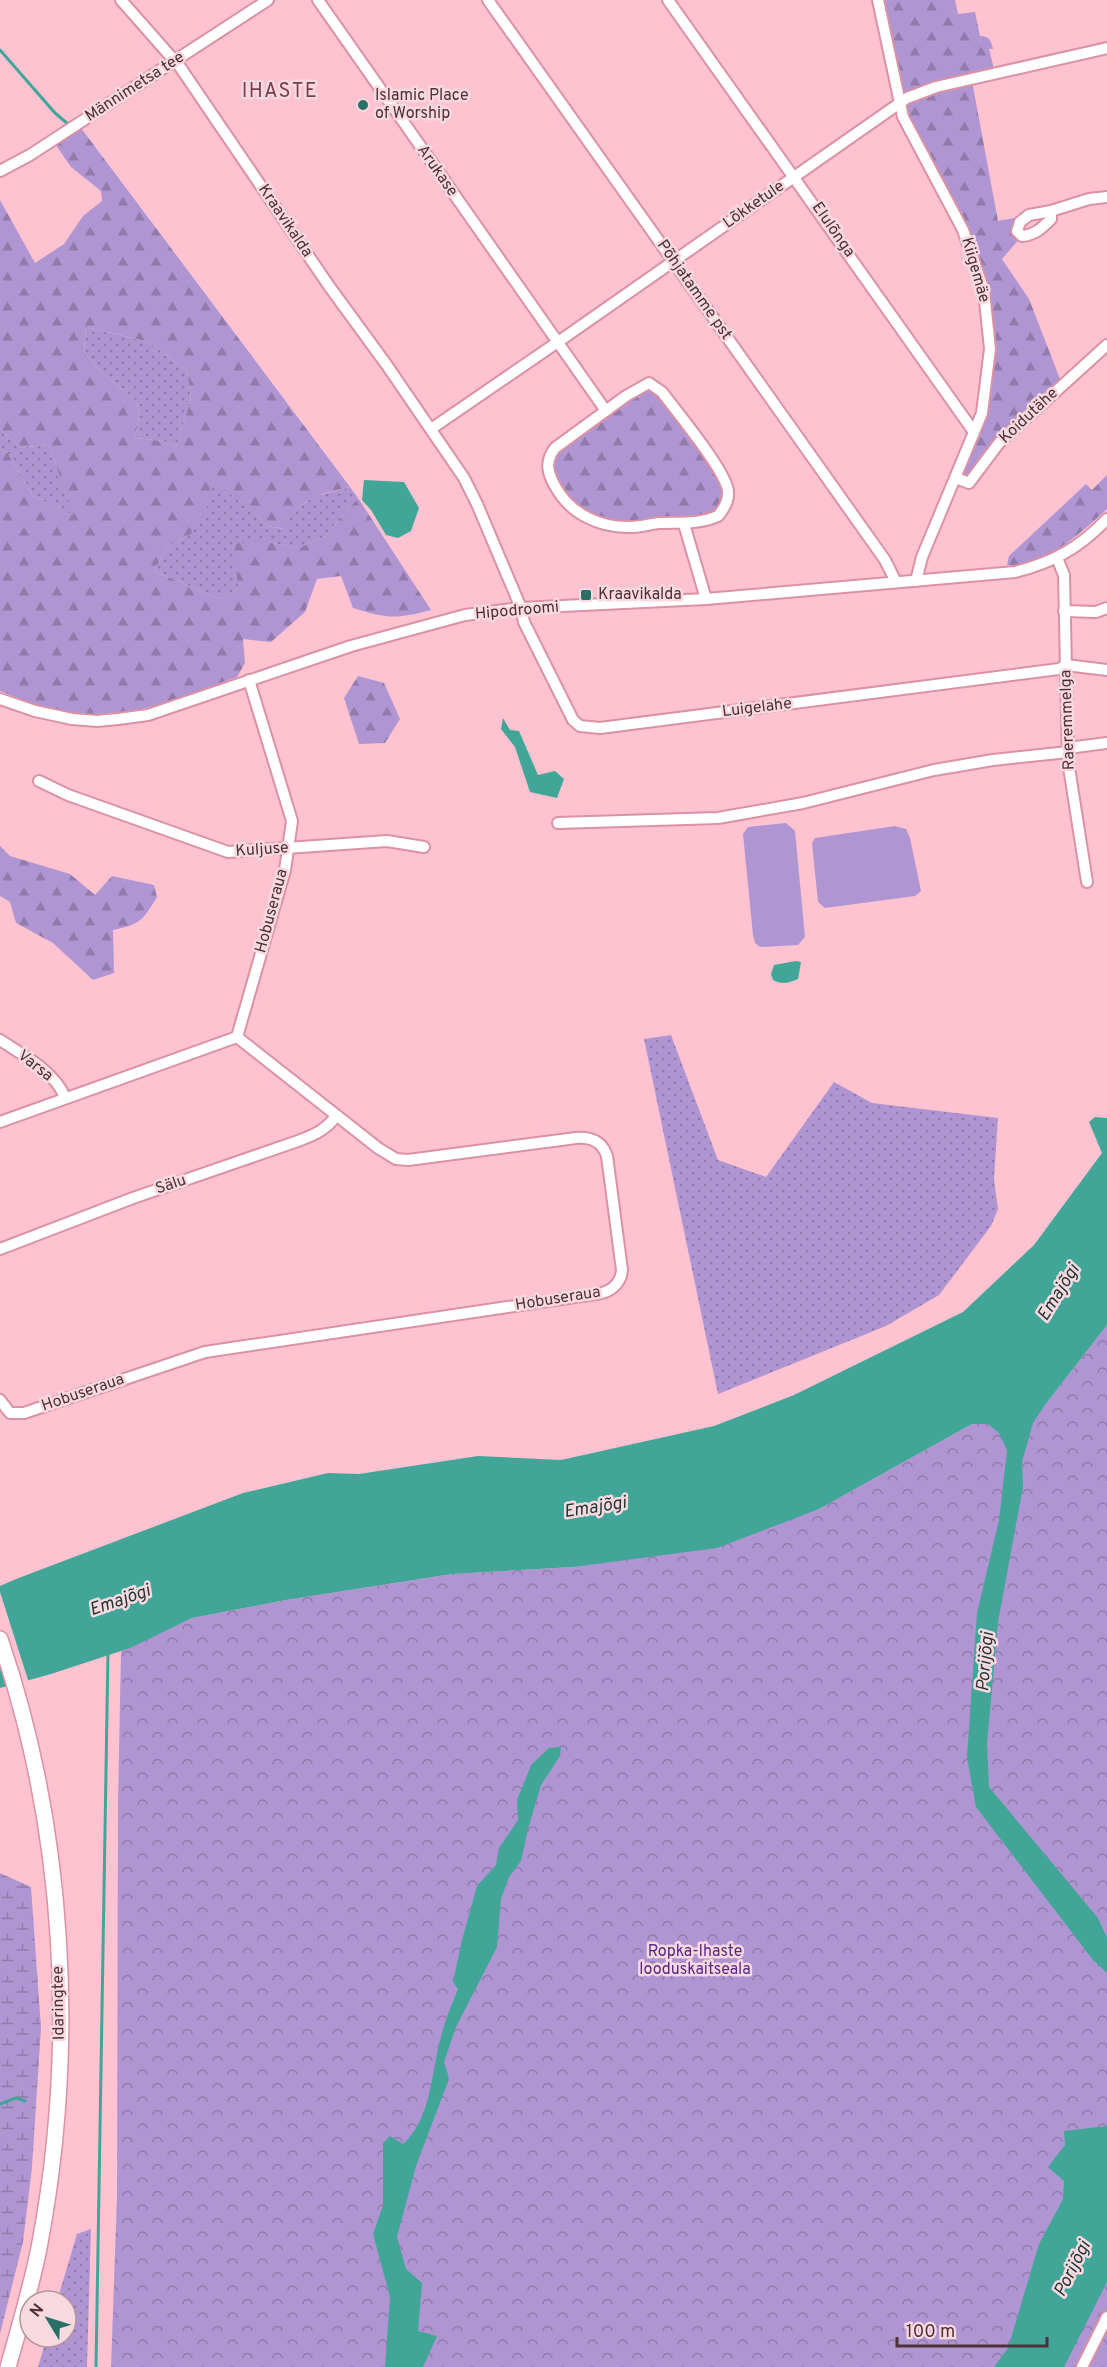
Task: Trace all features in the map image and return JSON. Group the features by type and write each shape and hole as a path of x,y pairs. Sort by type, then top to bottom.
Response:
{"main road":[{"name":"Idaringtee","path":"0,1639 29,1742 52,1876 60,2007 55,2137 39,2248 8,2367"}],"street":[{"name":"Kraavikalda","path":"121,0 175,62 464,478 521,608"},
{"name":"Männimetsa tee","path":"0,171 30,155 268,0"},
{"name":"Arukase","path":"318,0 606,411"},
{"name":"Põhjatamme pst","path":"488,0 885,560 896,582"},
{"name":"Elulõnga","path":"668,0 975,432"},
{"name":"Kiigemäe","path":"878,0 903,117 963,230 984,291 990,349 982,413 922,557 916,581"},
{"name":"Lõkketule","path":"430,429 907,98 936,87 1107,48"},
{"path":"1051,211 1089,199 1107,197"},
{"name":"Koidutähe","path":"956,478 969,483 999,443 1107,345"},
{"path":"649,383 662,392 719,470 729,492 718,516 709,520 684,524 660,523 631,527 597,523 574,511 560,495 548,472 548,460 555,448 606,411 649,383"},
{"name":"Hipodroomi","path":"0,699 35,711 72,719 97,721 148,715 405,630 465,615 521,608 706,599 1015,572 1057,558 1107,519"},
{"path":"684,524 706,599"},
{"name":"Raeremmelga","path":"1057,558 1064,575 1068,750 1087,882"},
{"name":"Luigelahe","path":"521,608 524,622 573,720 587,728 1059,669 1066,665 1107,670"},
{"path":"1064,611 1096,612 1107,608"},
{"name":"Hobuseraua","path":"0,1400 10,1413 24,1413 205,1352 602,1293 612,1289 620,1281 622,1270 607,1156 595,1140 576,1138 408,1160 389,1155 237,1037 285,870 292,821 249,680"},
{"path":"558,824 718,818 802,803 934,770 1107,743"},
{"name":"Kuljuse","path":"39,781 68,795 228,852 387,841 424,847"},
{"path":"0,1122 237,1037"},
{"name":"Varsa","path":"0,1040 49,1073 61,1087 65,1097"},
{"name":"Sälu","path":"0,1249 133,1198 319,1133 330,1125 336,1116"},
{"path":"1082,2367 1107,2317"}],"green space":[{"path":"878,0 955,0 958,14 975,12 980,36 989,39 993,49 989,49 995,73 900,99"},
{"path":"972,81 998,221 1025,216 1022,236 1002,259 1029,299 1062,384 969,481 958,477 984,412 988,292 975,248 905,117 902,103"},
{"path":"78,124 350,487 319,495 303,504 296,510 284,529 268,526 208,475 212,495 203,516 190,535 168,546 154,571 220,599 238,589 234,543 268,542 299,548 324,537 358,498 431,610 392,617 365,612 353,608 341,576 317,579 305,612 271,642 243,639 245,663 237,677 169,702 125,712 78,714 52,710 0,691 0,449 7,452 33,496 74,515 48,444 21,448 0,429 0,200 35,263 64,244 83,216 102,201 101,191 71,167 53,141","holes":["86,327 149,342 187,371 191,398 176,447 163,441 135,438 140,412 134,399 102,373 84,352"]},
{"path":"86,327 149,342 187,371 191,398 176,447 163,441 135,438 140,412 134,399 102,373 84,352"},
{"path":"646,387 653,387 721,478 724,496 716,513 692,520 603,523 565,499 551,475 555,452"},
{"path":"0,429 21,448 48,444 75,516 33,496 7,452 0,449"},
{"path":"208,474 268,526 283,529 291,513 313,497 350,487 358,498 324,537 299,548 268,542 238,589 220,599 154,571 168,546 190,535"},
{"path":"1107,475 1107,509 1062,547 1036,560 1007,565 1009,556 1086,484 1092,490"},
{"path":"358,676 384,683 400,719 385,743 359,744 344,698"},
{"path":"786,823 795,831 805,937 798,945 760,947 755,943 753,935 743,834 748,827"},
{"path":"895,826 906,829 910,838 921,891 915,896 825,908 818,902 812,843 815,838"},
{"path":"0,846 10,856 70,874 95,895 112,876 154,885 157,897 144,916 130,926 113,930 114,973 93,980 53,943 16,923 10,902 0,896"},
{"path":"671,1035 718,1160 766,1177 834,1082 872,1103 998,1118 994,1179 998,1209 991,1226 939,1295 886,1326 718,1394 644,1039"},
{"name":"Ropka-Ihaste looduskaitseala","path":"1107,1325 1107,2367 111,2367 117,2198 118,1804 121,1651 192,1618 286,1600 452,1574 573,1567 819,1509 972,1424 988,1424 1045,1405"},
{"path":"0,1873 31,1887 41,2028 32,2167 23,2242 0,2334"},
{"path":"91,2229 87,2367 38,2367 43,2349 78,2349 78,2289 61,2289 77,2234"}],"water":[{"path":"364,480 404,482 419,508 411,531 398,538 386,535 362,500"},
{"path":"503,718 510,730 519,731 538,775 555,771 564,779 557,798 530,792 515,747 501,729"},
{"path":"801,962 798,979 786,983 773,980 771,974 774,965"},
{"path":"1095,1117 1107,1118 1107,1325 1033,1423 1022,1462 1023,1487 998,1622 987,1744 989,1787 1098,1918 1107,1938 1107,1973 1093,1960 976,1807 967,1757 977,1613 999,1520 1007,1450 999,1433 988,1424 972,1424 819,1509 717,1548 573,1567 452,1574 286,1600 192,1618 130,1648 0,1688 0,1586 16,1579 243,1493 328,1473 359,1474 478,1456 561,1460 714,1426 794,1395 963,1312 1034,1245 1102,1153 1089,1122"},
{"path":"561,1747 560,1756 541,1785 521,1861 509,1877 501,1899 497,1947 456,2027 444,2062 449,2079 416,2166 397,2237 406,2269 422,2283 418,2331 437,2336 423,2367 385,2367 390,2297 373,2234 383,2205 383,2143 390,2136 403,2144 420,2121 429,2094 443,2031 458,1989 453,1982 477,1886 496,1865 499,1848 518,1820 517,1800 531,1765 549,1748"},
{"name":"Porijõgi","path":"1107,2126 1107,2282 1064,2367 994,2367 1008,2348 1039,2244 1063,2199 1064,2181 1048,2167 1065,2145 1064,2131"}],"pier":[{"path":"0,1592 29,1683 7,1689 0,1667"}],"waterway":[{"path":"0,50 55,113 68,124"},
{"path":"96,2367 108,1652"},
{"path":"0,2104 16,2098 25,2101"}],"place":[{"name":"Islamic Place of Worship","path":"363,105"},
{"name":"Kraavikalda","path":"586,595"}],"district":[{"name":"IHASTE","path":"280,92"}],"water label":[{"name":"Emajõgi","path":"1059,1293"},
{"name":"Emajõgi","path":"595,1508"},
{"name":"Emajõgi","path":"120,1601"}]}
